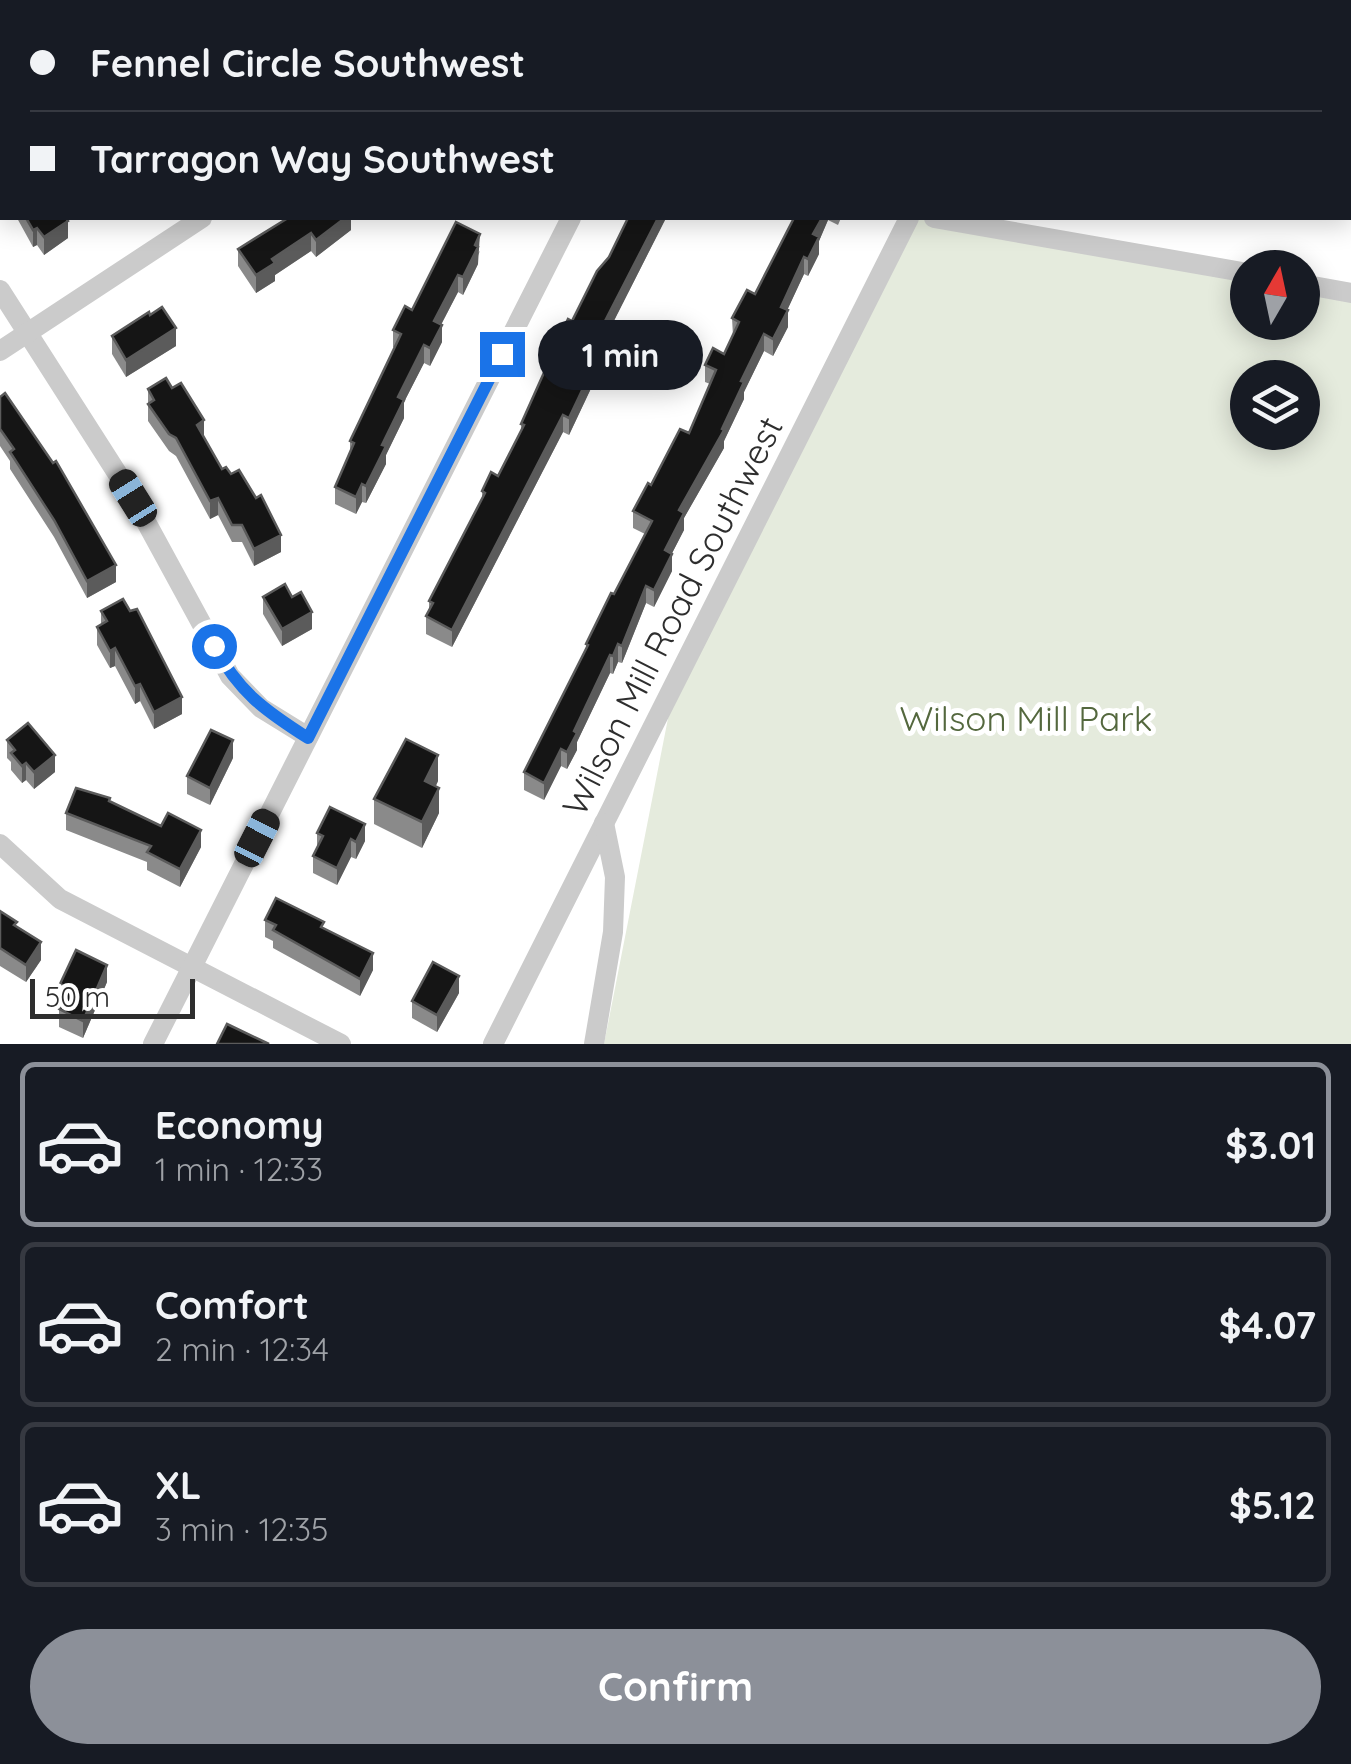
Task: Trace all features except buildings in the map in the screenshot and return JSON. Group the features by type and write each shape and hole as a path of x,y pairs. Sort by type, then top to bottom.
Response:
{"street":[{"path":"0,351 199,220"},
{"path":"154,1044 570,220"},
{"name":"Wilson Mill Road Southwest","path":"494,1044 908,220"},
{"path":"945,220 1230,271"},
{"path":"1320,287 1351,293"},
{"path":"0,290 133,498 230,676 260,708 308,738"},
{"path":"594,1044 613,932 615,877 604,823"},
{"path":"0,844 60,899 340,1044"}],"green space":[{"name":"Wilson Mill Park","path":"906,220 985,220 1230,273 1230,340 1320,340 1320,291 1351,296 1351,1044 604,1044 673,693"}],"route":[{"path":"214,646 230,676 260,708 308,738 502,354"}]}
